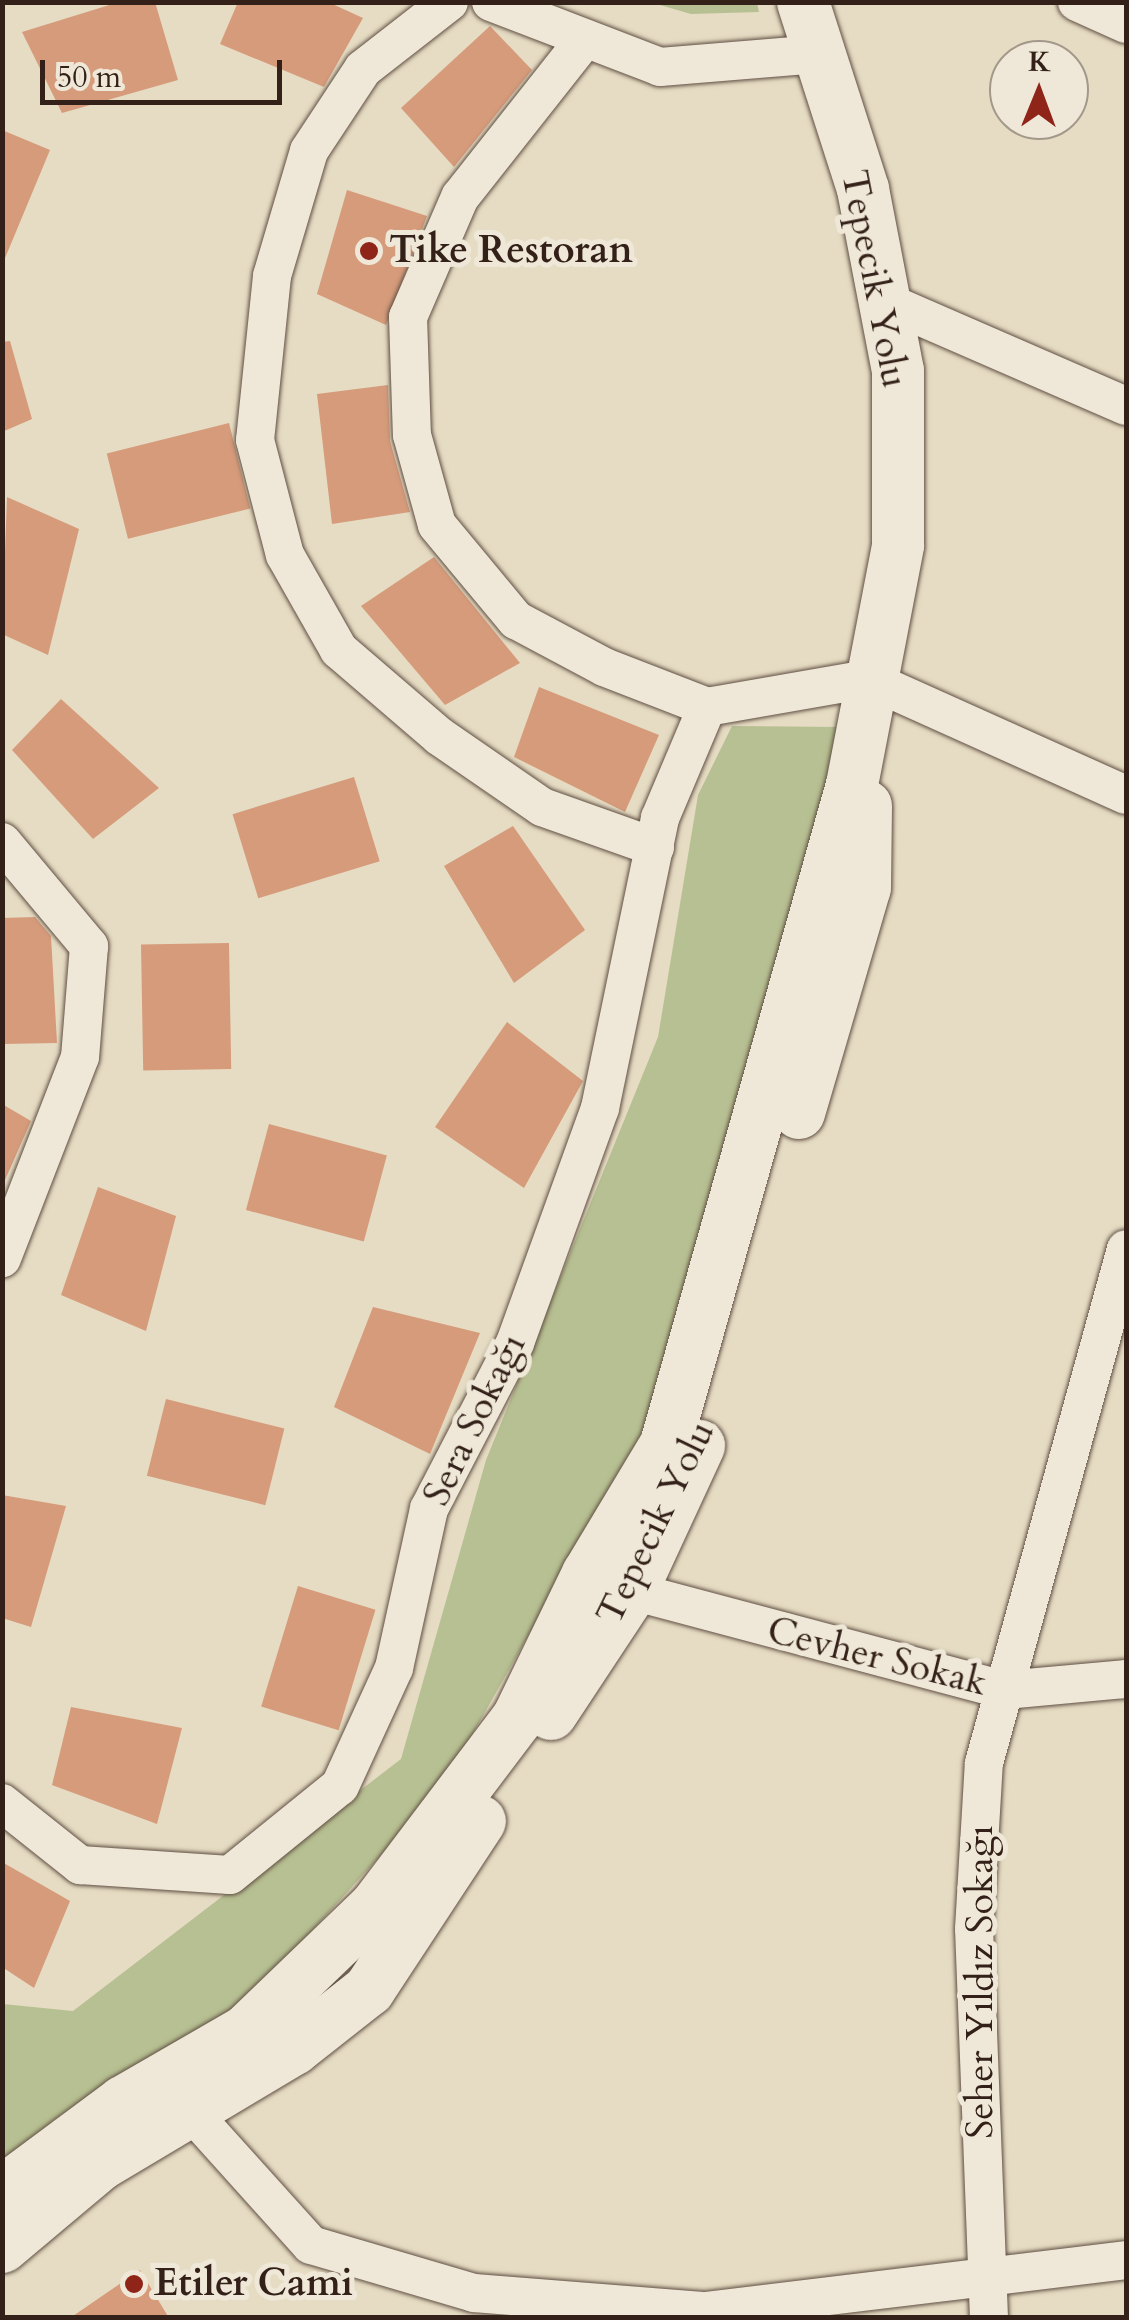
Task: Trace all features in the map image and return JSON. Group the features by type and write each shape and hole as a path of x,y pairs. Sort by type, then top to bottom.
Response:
{"main road":[{"name":"Tepecik Yolu","path":"2,2247 178,2096 375,1907 518,1718 610,1583 666,1444 852,785 868,679 898,545 898,371 863,189 803,2"},
{"name":"Tepecik Yolu","path":"2,2192 178,2096"}],"street":[{"path":"449,2 363,69 309,152 272,276 255,440 285,556 339,650 439,736 542,807 655,847"},
{"path":"492,2 660,67 818,54"},
{"path":"1077,2 1126,24"},
{"path":"586,39 460,197 408,318 412,436 437,525 516,620 604,666 706,707 868,679 1126,795"},
{"path":"882,300 1126,406"},
{"name":"Sera Sokağı","path":"2,1803 80,1865 230,1875 340,1786 394,1668 428,1509 516,1343 600,1108 672,776 706,707"},
{"path":"2,842 89,946 80,1057 2,1258"},
{"name":"Seher Yıldız Sokağı","path":"988,2318 974,1929 984,1762 1126,1250"},
{"name":"Cevher Sokak","path":"610,1583 1005,1690 1126,1679"},
{"path":"178,2096 311,2245 474,2293 705,2314 1126,2260"}],"green space":[{"path":"653,3 757,3 759,12 691,14"},
{"path":"732,726 839,727 811,858 641,1436 442,1788 236,2014 150,2057 54,2120 3,2167 3,2004 73,2011 401,1759 486,1460 658,1037 698,795"}],"building":[{"path":"119,2 155,2 178,80 62,113 22,32"},
{"path":"238,2 328,2 363,18 324,87 220,44"},
{"path":"490,26 532,70 454,167 401,108"},
{"path":"2,130 50,150 3,263 2,263"},
{"path":"347,190 427,216 386,325 317,294"},
{"path":"10,341 32,419 2,432 2,342"},
{"path":"388,385 390,441 410,512 332,524 317,394"},
{"path":"229,423 250,508 128,539 107,453"},
{"path":"7,497 79,529 48,655 2,634"},
{"path":"434,557 520,663 445,705 361,606"},
{"path":"539,687 659,735 625,812 514,757"},
{"path":"61,699 159,788 93,839 12,750"},
{"path":"354,777 380,861 258,898 233,814"},
{"path":"513,826 585,930 514,983 444,866"},
{"path":"35,917 51,936 57,1043 2,1044 2,918"},
{"path":"229,943 231,1069 143,1071 141,945"},
{"path":"507,1022 583,1081 524,1188 435,1127"},
{"path":"2,1104 31,1121 2,1187"},
{"path":"269,1124 387,1156 364,1242 246,1210"},
{"path":"98,1187 176,1216 146,1331 61,1295"},
{"path":"373,1307 480,1333 430,1454 334,1407"},
{"path":"166,1399 284,1429 265,1505 147,1476"},
{"path":"2,1495 66,1506 31,1627 2,1618"},
{"path":"298,1586 375,1610 339,1730 261,1706"},
{"path":"71,1707 182,1728 157,1824 52,1785"},
{"path":"2,1862 70,1901 34,1988 2,1967"},
{"name":"Etiler Cami","path":"140,2270 169,2318 70,2318"}],"place":[{"name":"Tike Restoran","path":"369,251"},
{"name":"Etiler Cami","path":"134,2284"}]}
